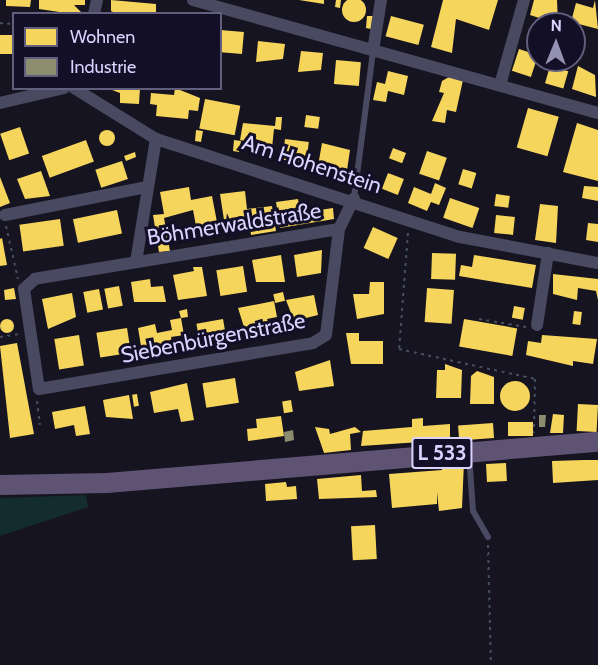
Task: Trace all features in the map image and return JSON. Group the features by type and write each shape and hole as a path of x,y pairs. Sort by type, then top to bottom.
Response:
{"main road":[{"name":"L 533","path":"0,485 219,473 469,450 598,442"}],"street":[{"path":"193,0 598,112"},
{"path":"373,51 381,0"},
{"path":"500,85 524,0"},
{"path":"0,103 55,90"},
{"name":"Am Hohenstein","path":"77,90 156,138 354,198 484,243 598,263"},
{"name":"Böhmerwaldstraße","path":"136,262 156,138"},
{"path":"5,215 147,187"},
{"name":"Siebenbürgenstraße","path":"39,389 313,343 326,335 339,229 354,198"},
{"name":"Böhmerwaldstraße","path":"24,289 35,279 339,229"},
{"path":"533,326 548,253"},
{"path":"24,289 39,389"}],"lane":[{"path":"354,198 373,51"},
{"path":"469,450 473,510 488,537"}],"path":[{"path":"5,215 16,275 24,289"},
{"path":"410,219 399,350 535,379 534,420"},
{"path":"479,318 533,326"},
{"path":"0,337 31,331"},
{"path":"39,389 40,425"},
{"path":"488,537 491,665"}],"green space":[{"path":"86,495 88,507 0,536 0,498"}],"building: Wohnen":[{"path":"359,-1 365,5 363,19 354,22 345,19 342,10 345,1"},
{"path":"6,0 31,0 30,7 6,6"},
{"path":"39,0 85,0 85,5 74,5 81,12 39,9"},
{"path":"111,0 156,4 156,12 111,11"},
{"path":"299,0 324,0 324,4"},
{"path":"336,0 341,0 340,8 335,7"},
{"path":"443,0 498,0 489,30 456,19 452,53 431,47"},
{"path":"534,0 557,0 558,12 531,12"},
{"path":"595,0 598,29 586,26 586,12 574,12 576,3 593,8"},
{"path":"367,16 373,16 371,29 366,28"},
{"path":"391,16 424,25 418,45 386,36"},
{"path":"222,30 244,32 242,54 222,52"},
{"path":"0,35 12,35 12,54 0,54"},
{"path":"258,41 285,44 283,59 256,62"},
{"path":"519,49 526,51 526,72 533,72 531,77 512,71"},
{"path":"301,51 323,53 321,70 298,72"},
{"path":"336,60 361,62 359,86 334,84"},
{"path":"586,70 595,75 596,97 572,89 576,72"},
{"path":"388,71 408,76 404,95 388,91 386,102 373,100 377,82 385,84"},
{"path":"548,72 568,72 563,89 545,83"},
{"path":"449,77 463,80 456,112 447,110 445,123 432,121 444,93 439,92 442,81"},
{"path":"112,90 140,90 139,104 120,103 120,93"},
{"path":"175,90 180,90 200,98 198,111 189,110 188,119 156,116 157,105 150,104 151,93 174,95"},
{"path":"205,99 240,106 235,135 199,128"},
{"path":"528,108 559,117 547,156 517,147"},
{"path":"306,115 320,117 318,129 304,127"},
{"path":"276,117 282,117 281,130 274,129 272,148 240,140 243,123 275,126"},
{"path":"577,123 598,130 598,181 563,172"},
{"path":"20,127 29,153 9,160 0,134"},
{"path":"104,130 110,130 115,138 113,144 104,146 99,141 99,135"},
{"path":"196,130 203,131 201,142 195,141"},
{"path":"285,139 309,142 306,163 282,160"},
{"path":"86,140 94,162 50,178 42,156"},
{"path":"234,140 241,141 239,152 233,151"},
{"path":"322,143 350,150 347,170 318,166"},
{"path":"393,148 406,153 402,163 389,158"},
{"path":"427,151 447,158 439,181 419,174"},
{"path":"135,152 136,157 126,161 124,156"},
{"path":"122,161 128,179 101,188 95,170"},
{"path":"463,169 476,173 472,188 458,184"},
{"path":"41,171 50,196 25,199 17,179"},
{"path":"388,173 404,179 398,195 382,189"},
{"path":"0,177 10,203 0,207"},
{"path":"435,183 446,188 439,205 431,202 427,211 408,203 414,187 431,194"},
{"path":"584,186 598,187 598,201 582,198"},
{"path":"189,187 191,200 212,196 217,222 196,226 193,210 164,218 170,251 159,252 153,215 164,214 160,192"},
{"path":"245,191 247,209 272,206 276,231 251,235 249,217 224,220 220,194"},
{"path":"496,194 510,196 508,208 494,206"},
{"path":"450,198 479,208 472,228 443,218"},
{"path":"298,199 300,213 333,208 334,219 280,228 276,202"},
{"path":"540,204 558,206 556,243 535,240"},
{"path":"117,210 122,233 78,243 73,219"},
{"path":"496,215 515,217 513,235 494,233"},
{"path":"60,219 64,246 23,251 19,225"},
{"path":"588,223 598,224 598,242 586,240"},
{"path":"373,227 398,238 388,259 364,248"},
{"path":"2,238 7,265 0,266 0,239"},
{"path":"322,250 321,273 297,277 294,255"},
{"path":"432,253 456,254 455,280 431,279"},
{"path":"281,255 285,282 256,282 252,260"},
{"path":"474,255 536,265 532,288 459,276 461,265 472,267"},
{"path":"243,266 247,292 220,296 216,270"},
{"path":"193,267 202,267 207,296 178,300 173,275 194,271"},
{"path":"553,274 598,279 598,300 596,291 578,288 577,300 553,294"},
{"path":"150,279 151,287 163,286 166,302 134,302 131,282"},
{"path":"370,282 384,282 384,314 357,319 353,294 369,294"},
{"path":"119,286 123,306 108,308 104,289"},
{"path":"14,288 16,299 5,300 4,290"},
{"path":"427,288 454,290 452,324 425,322"},
{"path":"99,289 103,310 87,313 83,292"},
{"path":"283,292 285,301 275,303 273,294"},
{"path":"72,293 76,317 48,329 42,299"},
{"path":"314,295 318,315 294,321 286,300"},
{"path":"274,301 277,317 267,319 269,326 244,327 238,308"},
{"path":"514,306 525,308 523,320 512,318"},
{"path":"187,309 188,317 181,318 179,311"},
{"path":"574,311 582,312 580,325 572,324"},
{"path":"181,318 184,335 171,337 173,349 142,352 138,328 155,324 157,333 172,330 170,320"},
{"path":"4,319 10,319 14,326 10,333 4,333 0,329 0,323"},
{"path":"223,319 227,341 200,345 196,324"},
{"path":"464,319 517,328 512,356 459,347"},
{"path":"127,328 131,353 100,358 96,333"},
{"path":"346,333 359,333 359,341 383,341 383,364 351,364"},
{"path":"79,335 84,366 59,370 54,339"},
{"path":"542,335 597,339 593,364 573,361 573,366 526,355 528,341 541,343"},
{"path":"17,343 34,434 10,438 0,346"},
{"path":"330,360 334,386 299,391 295,372"},
{"path":"445,364 462,370 461,398 436,398 437,370 445,370"},
{"path":"477,371 494,377 494,404 470,404 471,376"},
{"path":"235,378 239,403 206,408 202,383"},
{"path":"515,381 521,382 529,390 529,402 521,410 515,411 509,410 501,402 500,396 501,390 509,382"},
{"path":"187,383 194,420 181,422 178,409 154,413 150,392"},
{"path":"137,394 139,406 134,407 132,395"},
{"path":"129,395 133,419 106,417 103,400"},
{"path":"291,400 293,412 284,413 282,401"},
{"path":"578,404 598,405 597,432 577,431"},
{"path":"85,406 90,434 76,436 74,425 55,429 52,412"},
{"path":"553,414 564,415 563,433 550,433"},
{"path":"281,416 284,436 248,441 247,429 257,428 256,419"},
{"path":"423,418 423,426 450,424 450,440 361,446 363,431 412,427 412,419"},
{"path":"508,422 533,422 533,436 508,436"},
{"path":"493,423 494,438 459,440 458,425"},
{"path":"315,427 329,429 330,434 355,427 361,432 350,434 351,450 324,453"},
{"path":"598,460 598,480 553,483 552,461"},
{"path":"464,462 462,508 439,511 437,492 437,504 392,508 389,474 442,470 442,464"},
{"path":"506,463 507,481 487,482 486,464"},
{"path":"361,475 362,491 376,490 377,497 319,499 317,479"},
{"path":"286,482 287,487 296,486 297,499 266,501 265,484"},
{"path":"375,525 377,559 353,560 351,526"}],"building: Industrie":[{"path":"539,415 546,415 545,427 539,427"},
{"path":"293,430 294,440 285,442 284,432"}]}
